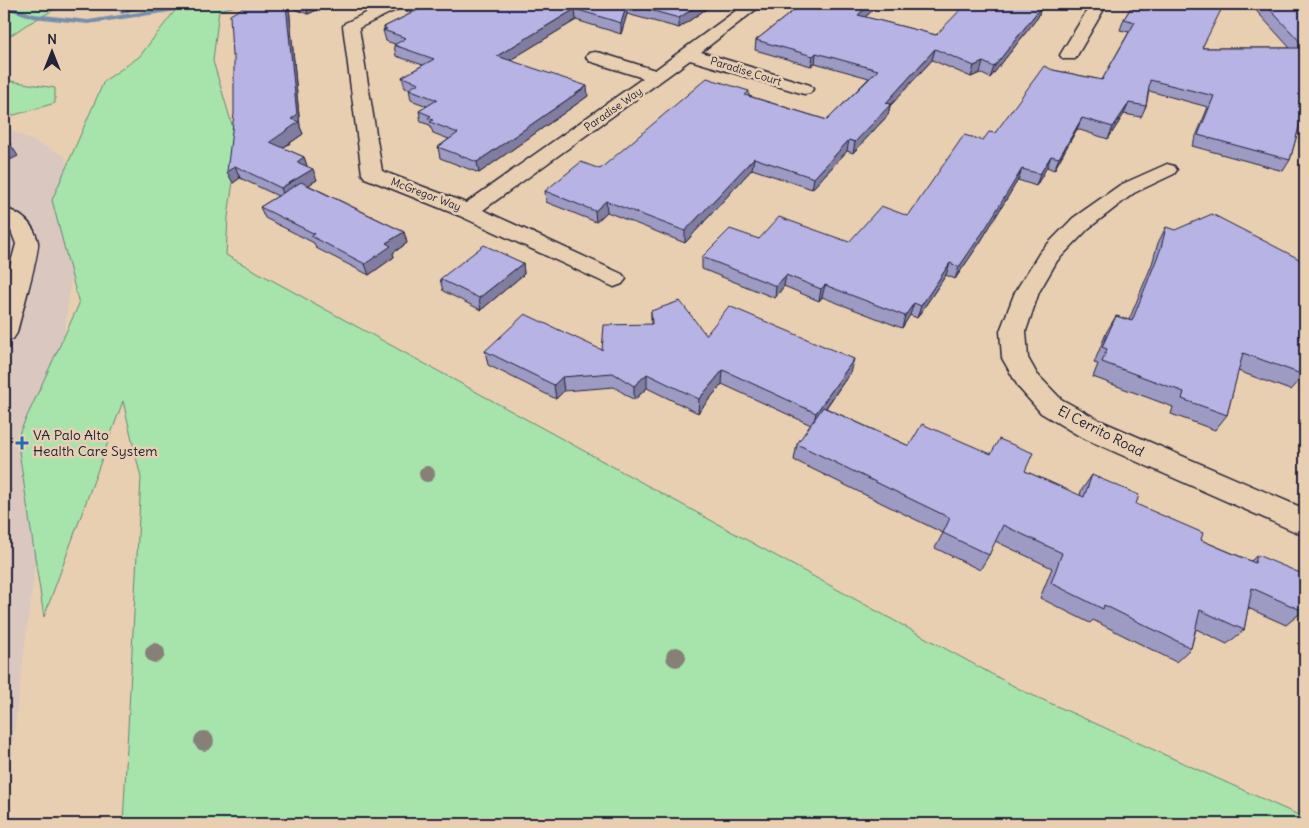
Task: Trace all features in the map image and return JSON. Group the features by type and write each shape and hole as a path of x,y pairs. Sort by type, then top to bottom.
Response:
{"street":[{"name":"McGregor Way","path":"397,4 351,26 372,174 468,211 614,279"},
{"name":"Paradise Way","path":"468,211 657,77 755,4"},
{"path":"1070,55 1098,4"},
{"name":"Paradise Court","path":"688,54 804,89"},
{"path":"595,57 657,77"},
{"name":"El Cerrito Road","path":"1167,170 1127,189 1081,223 1048,257 1027,292 1013,331 1015,358 1028,381 1051,406 1091,429 1305,524"},
{"path":"4,215 14,220 22,229 27,244 4,332"}],"shaded area":[{"name":"VA Palo Alto Health Care System","path":"4,127 65,156 78,225 4,813"}],"green space":[{"path":"4,4 61,4 4,40"},
{"path":"180,4 244,4 219,10 213,61 238,145 228,217 226,255 1021,690 1305,818 1305,824 123,824 141,478 123,401 44,617 17,438 79,304 52,200 104,81 139,57"},
{"path":"4,80 55,88 55,103 4,118"}],"building":[{"path":"249,4 286,4 297,115 291,119 299,122 270,142 304,157 297,162 313,169 281,188 235,166 227,172 234,114 234,55 232,56 230,15"},
{"path":"413,4 627,4 621,23 575,9 497,56 587,86 477,162 438,147 458,133 430,122 433,120 428,118 431,116 419,111 437,100 409,89 419,83 402,77 434,59 394,45 406,38 383,30 387,29 384,27 424,7"},
{"path":"628,4 700,4 679,18"},
{"path":"802,4 870,4 858,15 936,35 966,4 1033,4 1041,7 994,67 983,62 974,66 935,49 886,103 891,104 855,142 849,140 814,178 754,158 685,231 606,201 595,211 545,191 581,162 600,169 707,78 749,91 745,95 827,120 878,70 816,53 813,56 756,40"},
{"path":"1133,4 1224,4 1202,48 1305,48 1305,105 1290,160 1198,135 1214,96 1150,80 1146,106 1129,103 1113,127 1082,118 1059,158 1051,156 1040,174 1022,169 959,267 950,263 921,306 914,303 905,316 825,285 821,289 786,275 776,286 702,257 730,229 759,239 779,217 849,242 881,206 908,216 964,135 983,140 989,132 995,133 1044,66 1053,70 1102,80 1135,22 1124,19"},
{"path":"1265,4 1305,4 1305,47"},
{"path":"301,182 404,232 386,243 391,246 365,264 311,236 315,234 260,207"},
{"path":"1212,214 1305,262 1304,375 1243,353 1227,415 1182,399 1184,392 1102,362 1107,349 1102,347 1116,316 1132,321 1161,248 1166,227 1175,230"},
{"path":"484,245 523,263 479,298 440,279"},
{"path":"680,301 706,335 729,306 854,359 816,413 723,370 699,399 647,374 634,386 613,373 562,377 554,385 485,351 525,314 602,350 604,325 652,324 651,311"},
{"path":"823,407 909,446 922,424 991,454 999,439 1033,453 1025,471 1084,497 1092,475 1139,495 1136,504 1203,533 1201,540 1255,563 1257,555 1305,575 1303,611 1252,588 1244,630 1200,610 1191,648 1104,605 1103,609 1051,583 1062,553 1003,525 989,555 943,533 950,518 797,444"}],"waterway":[{"path":"4,6 33,16 88,22 198,4"},
{"path":"122,12 141,6"}],"place":[{"name":"VA Palo Alto Health Care System","path":"22,443"}]}
